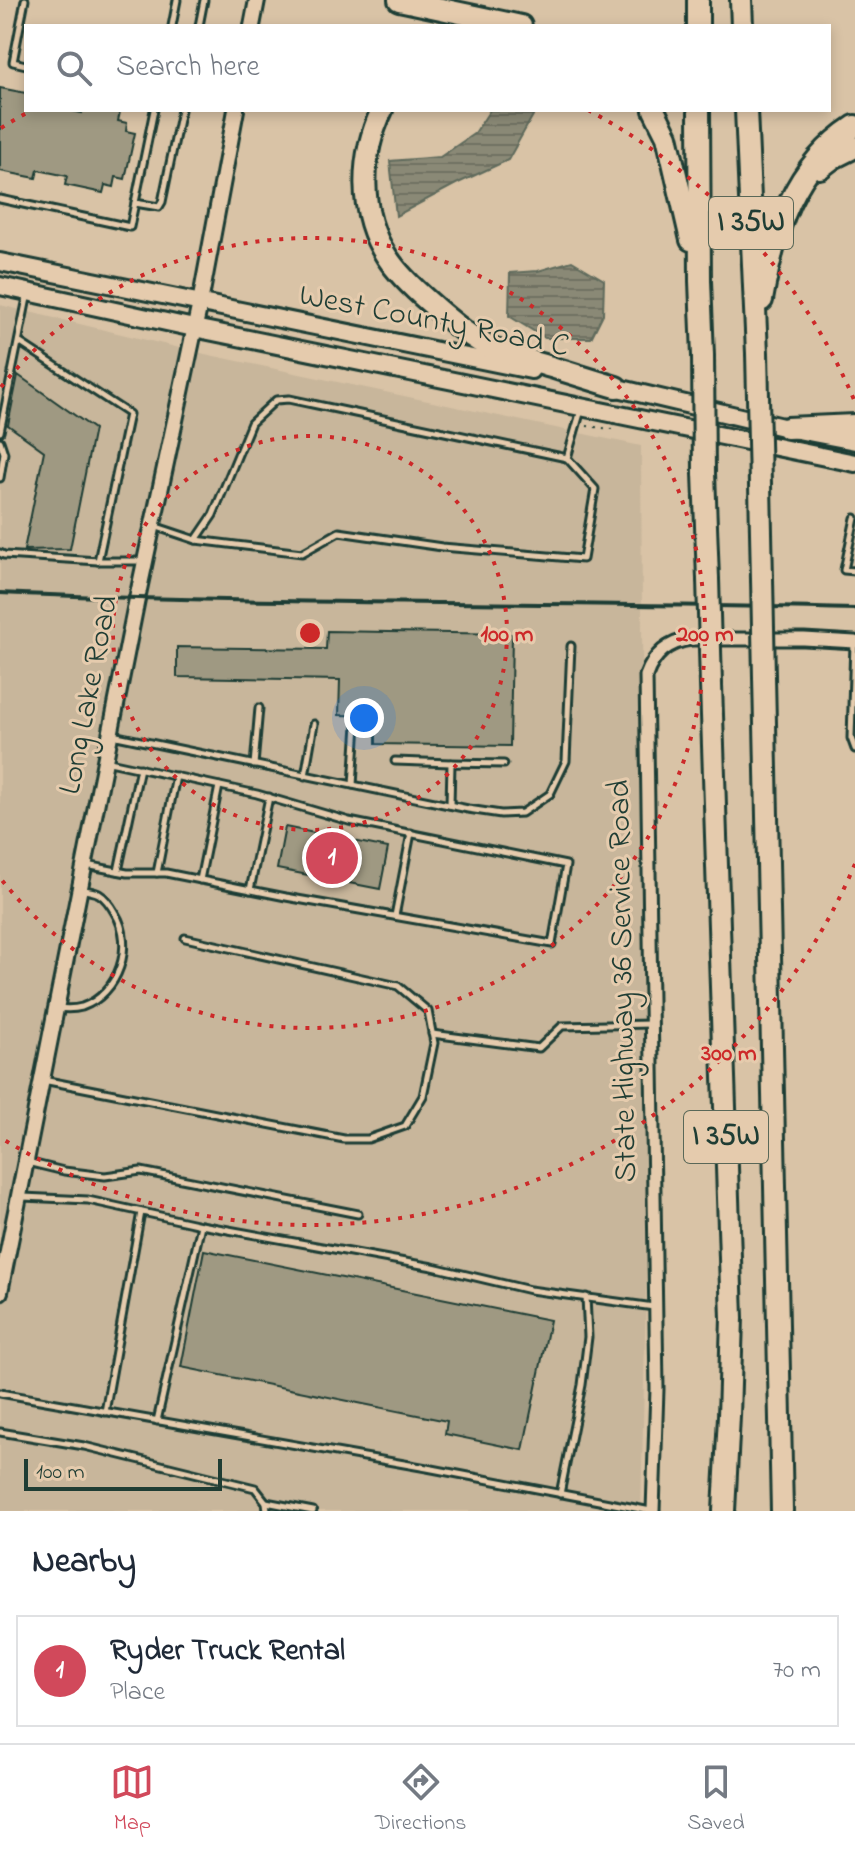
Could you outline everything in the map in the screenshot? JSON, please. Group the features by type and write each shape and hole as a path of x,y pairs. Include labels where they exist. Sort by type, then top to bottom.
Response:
{"highway":[{"path":"399,0 512,24"},
{"path":"698,0 698,24"},
{"path":"741,0 742,24"},
{"path":"381,112 368,147 366,196 370,218 388,258 439,311 493,349 616,387"},
{"path":"655,112 667,136 674,162 700,281"},
{"name":"I 35W","path":"699,112 704,473 732,1318 724,1511"},
{"name":"I 35W","path":"746,112 760,485 782,1511"},
{"path":"756,344 765,285 780,222 806,172 818,156 855,126"},
{"path":"797,190 817,169 855,147"},
{"path":"787,428 855,425"}],"main road":[{"name":"West County Road C","path":"0,262 616,387 855,441"},
{"name":"West County Road C","path":"0,286 855,463"}],"street":[{"path":"252,24 257,0"},
{"name":"Long Lake Road","path":"0,1292 145,561 200,303 236,112"},
{"name":"State Highway 36 Service Road","path":"652,1511 657,1389 646,676 650,664 667,646 691,639 855,642"}],"lane":[{"path":"24,65 13,62 25,0"},
{"path":"172,24 177,0"},
{"path":"199,24 204,0"},
{"path":"0,199 130,227 154,112"},
{"path":"135,203 159,207 162,202 181,112"},
{"path":"0,432 28,292"},
{"path":"19,342 129,414 98,561"},
{"path":"153,526 196,540 302,553 339,532 442,547 583,559 595,489 567,458 289,399 276,400 251,423 213,515 196,540"},
{"path":"567,458 582,406"},
{"path":"0,441 4,453 0,478"},
{"path":"855,518 844,570 855,571"},
{"path":"0,553 98,561 145,561"},
{"path":"855,642 851,738 855,749"},
{"path":"111,734 450,805 501,814 522,813 550,794 566,761 571,646"},
{"path":"254,765 259,708"},
{"path":"305,776 314,724"},
{"path":"353,785 357,724"},
{"path":"85,864 200,880 552,944 566,865 349,821 269,797 105,761"},
{"path":"395,761 504,764"},
{"path":"450,805 451,763"},
{"path":"118,871 140,768"},
{"path":"157,873 176,776"},
{"path":"200,880 219,786"},
{"path":"250,890 269,797"},
{"path":"395,916 411,833"},
{"path":"56,1008 82,1007 98,998 111,986 120,969 124,950 118,918 109,903 99,894 80,889"},
{"path":"42,1080 344,1139 368,1139 405,1126 423,1096 434,1043 428,1011 398,986 185,938"},
{"path":"432,1034 539,1048 562,1026 651,1024"},
{"path":"26,1162 105,1176 141,1171 358,1214"},
{"path":"19,1197 88,1200 201,1225 433,1267 530,1290 655,1307"},
{"path":"105,1412 141,1212"},
{"path":"157,1421 201,1225"},
{"path":"560,1494 582,1385 588,1337 586,1297"},
{"path":"0,1393 652,1511"},
{"path":"0,1432 84,1446 255,1488 266,1502 267,1511"},
{"path":"266,1502 313,1511"}],"shaded area":[{"path":"489,112 535,112 508,160 396,216 390,161 440,157 475,133"},
{"path":"572,261 604,280 603,314 591,338 545,338 509,316 510,273 538,271"},
{"path":"0,305 205,354 641,446 646,1295 641,1511 0,1511"}],"building":[{"path":"0,88 24,93 24,112 120,112 118,121 127,123 126,131 135,133 125,179 116,177 114,187 105,185 103,193 65,185 67,176 38,170 36,178 0,171"},
{"path":"18,375 94,429 70,549 24,550 44,451 8,425"},
{"path":"327,631 512,634 510,746 376,744 376,716 339,715 340,680 177,677 177,647 326,649"},
{"path":"285,827 388,848 380,889 277,869"},
{"path":"204,1250 550,1320 523,1450 445,1434 447,1421 181,1367"}],"railway":[{"path":"0,593 214,600 855,609"}],"place":[{"name":"Ryder Truck Rental","path":"332,858"}]}
